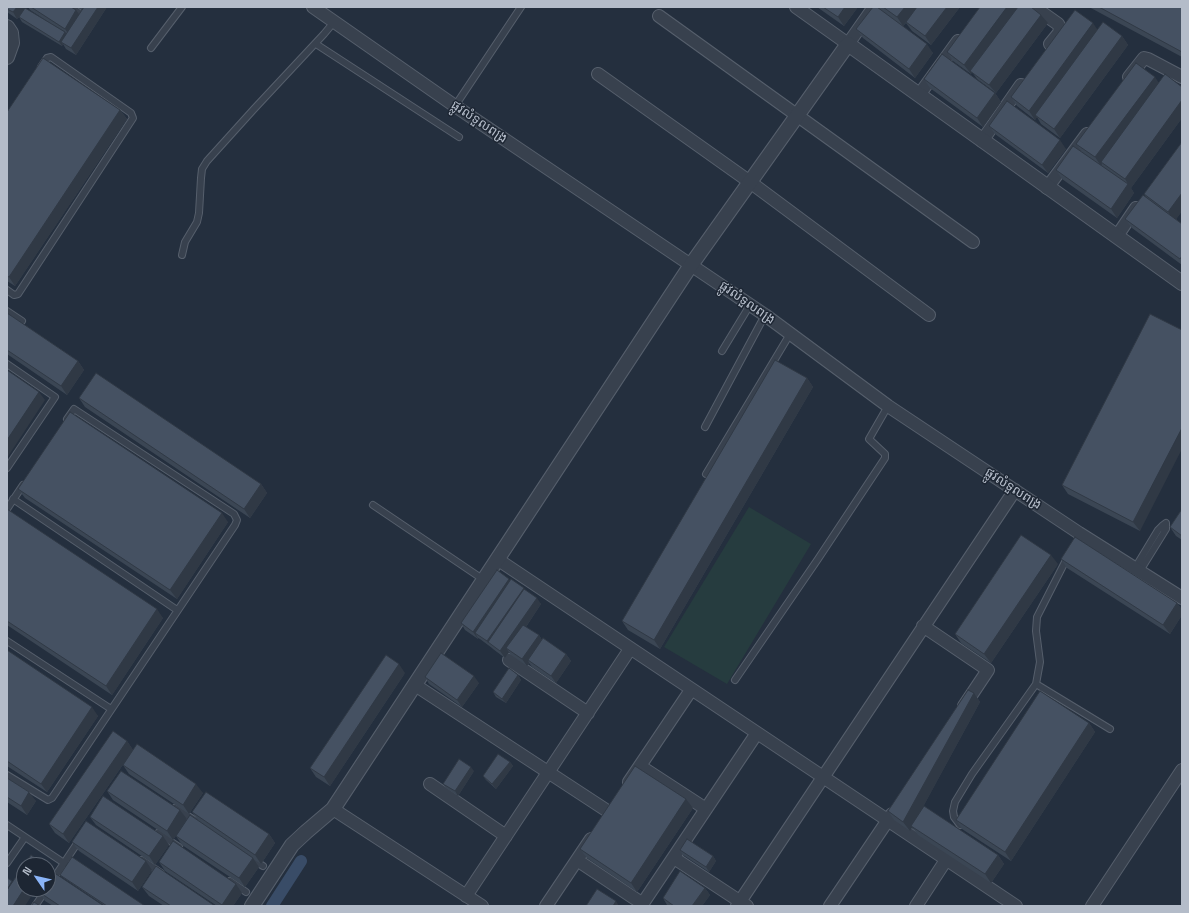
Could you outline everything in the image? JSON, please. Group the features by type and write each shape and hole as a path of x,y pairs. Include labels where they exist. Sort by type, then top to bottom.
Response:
{"street":[{"name":"ផ្លូវលំទួលពង្រ","path":"313,7 455,106 765,315 888,406 1015,490 1078,536 1138,569 1182,598"},
{"path":"796,7 1047,188 1182,283"},
{"path":"252,906 292,845 333,809 691,265 874,7"},
{"path":"1034,7 1058,24 1060,28 1059,32 1045,52"},
{"path":"659,16 973,242"},
{"path":"7,27 12,38 7,57"},
{"path":"919,95 964,32"},
{"path":"1123,86 1144,58 1182,78"},
{"path":"598,74 750,182 929,315"},
{"path":"982,141 1027,77"},
{"path":"1047,188 1094,124"},
{"path":"1117,236 1143,199"},
{"path":"674,858 741,904 822,777 1015,490"},
{"path":"497,560 1016,906"},
{"path":"923,626 988,670 957,716"},
{"path":"466,896 630,649"},
{"path":"509,660 588,713"},
{"path":"415,684 548,772 611,809 546,906"},
{"path":"622,792 691,690"},
{"path":"577,860 642,905 757,734"},
{"path":"640,766 706,809"},
{"path":"1092,906 1182,770"},
{"path":"430,784 506,836"},
{"path":"830,906 900,801"},
{"path":"333,809 482,906"},
{"path":"916,906 946,860"}],"lane":[{"path":"71,7 82,15"},
{"path":"151,48 182,7"},
{"path":"455,106 521,7"},
{"path":"182,255 185,242 199,214 202,169 207,161 316,44 334,22"},
{"path":"316,44 459,137"},
{"path":"7,290 14,295 18,294 133,118 131,112 51,57 47,58 38,71"},
{"path":"722,351 750,305"},
{"path":"7,311 22,321"},
{"path":"705,427 765,315"},
{"path":"706,474 790,334"},
{"path":"7,364 56,397 7,468"},
{"path":"735,680 885,458 885,454 868,439 888,406"},
{"path":"7,775 48,800 52,798 176,610 235,525 236,520 234,514 74,409 65,422"},
{"path":"7,509 26,480"},
{"path":"14,499 176,610"},
{"path":"374,505 484,580"},
{"path":"1166,523 1166,529 1138,569 1158,530 1166,523"},
{"path":"965,828 958,824 954,817 953,811 955,802 972,774 1036,684 1040,662 1036,631 1037,617 1069,553"},
{"path":"7,641 111,709"},
{"path":"1036,684 1110,729"},
{"path":"168,803 195,818 200,824"},
{"path":"189,826 195,818"},
{"path":"7,825 70,868"},
{"path":"151,828 183,850"},
{"path":"56,875 85,832"},
{"path":"7,862 25,837"},
{"path":"172,852 181,839"},
{"path":"134,854 157,874 166,876"},
{"path":"244,854 263,866"},
{"path":"157,874 163,865"},
{"path":"227,879 246,892"}],"green space":[{"path":"749,507 811,544 727,684 664,647"}],"building":[{"path":"7,7 17,7 13,12 7,9"},
{"path":"31,7 71,7 76,10 65,29"},
{"path":"84,7 98,7 71,48 61,42"},
{"path":"823,7 845,7 838,17"},
{"path":"873,7 877,7 927,44 909,69 856,29"},
{"path":"883,7 905,7 897,17"},
{"path":"917,7 947,7 925,36 906,22"},
{"path":"980,7 1007,7 964,65 947,52"},
{"path":"1018,7 1031,7 1041,15 989,85 970,71"},
{"path":"1099,7 1182,7 1182,52"},
{"path":"25,8 65,32 59,42 19,17"},
{"path":"1075,10 1093,23 1029,111 1011,97"},
{"path":"1103,22 1122,36 1054,129 1035,115"},
{"path":"942,54 995,93 977,118 924,79"},
{"path":"43,58 120,110 9,277 7,276 7,112"},
{"path":"1136,63 1155,77 1095,157 1076,144"},
{"path":"1165,74 1182,87 1182,100 1125,179 1101,162"},
{"path":"1007,101 1060,140 1042,165 989,126"},
{"path":"1182,142 1182,193 1168,212 1144,194"},
{"path":"1073,146 1128,184 1111,209 1056,170"},
{"path":"1143,195 1182,224 1182,256 1180,259 1125,219"},
{"path":"7,313 78,361 61,386 7,350"},
{"path":"1150,314 1182,330 1182,428 1133,522 1062,485"},
{"path":"775,360 807,378 654,640 622,621"},
{"path":"7,370 39,392 7,440"},
{"path":"96,373 261,484 244,509 79,398"},
{"path":"70,412 222,513 170,590 18,489"},
{"path":"7,509 157,609 106,686 7,621"},
{"path":"1182,509 1182,536 1170,527"},
{"path":"1021,535 1051,555 984,654 955,634"},
{"path":"1075,537 1177,603 1163,625 1061,559"},
{"path":"497,570 509,579 473,632 461,623"},
{"path":"511,579 524,588 487,641 475,633"},
{"path":"524,589 537,598 500,651 488,642"},
{"path":"523,625 539,635 522,659 506,648"},
{"path":"543,638 566,654 551,676 528,660"},
{"path":"7,650 92,707 41,784 7,761"},
{"path":"441,653 474,676 457,700 425,677"},
{"path":"386,655 399,664 324,777 310,768"},
{"path":"509,668 518,675 502,699 493,692"},
{"path":"968,690 974,693 903,822 888,811"},
{"path":"1040,691 1089,723 1005,852 956,820"},
{"path":"113,731 127,741 63,834 49,824"},
{"path":"137,744 196,784 183,805 123,765"},
{"path":"498,754 510,762 492,784 483,776"},
{"path":"459,759 471,767 455,791 443,784"},
{"path":"635,766 686,799 631,883 580,849"},
{"path":"121,771 180,810 167,831 107,791"},
{"path":"7,778 29,792 21,806 7,797"},
{"path":"206,792 269,834 255,855 192,812"},
{"path":"103,796 163,836 149,856 90,817"},
{"path":"924,806 998,855 985,874 911,826"},
{"path":"190,815 253,858 239,878 176,836"},
{"path":"86,821 146,861 132,882 72,842"},
{"path":"687,839 713,856 706,867 680,850"},
{"path":"173,841 236,884 222,905 159,862"},
{"path":"72,857 145,906 107,906 60,875"},
{"path":"156,866 215,906 171,906 142,887"},
{"path":"680,871 705,888 692,906 674,906 663,898"},
{"path":"56,874 104,906 60,906 46,897 56,897"},
{"path":"16,877 16,897 19,897 13,906 7,906 7,890"},
{"path":"7,878 12,881 7,890"},
{"path":"597,889 616,901 613,906 586,906"},
{"path":"34,902 40,906 31,906"}],"waterway":[{"path":"272,906 301,861"}]}
